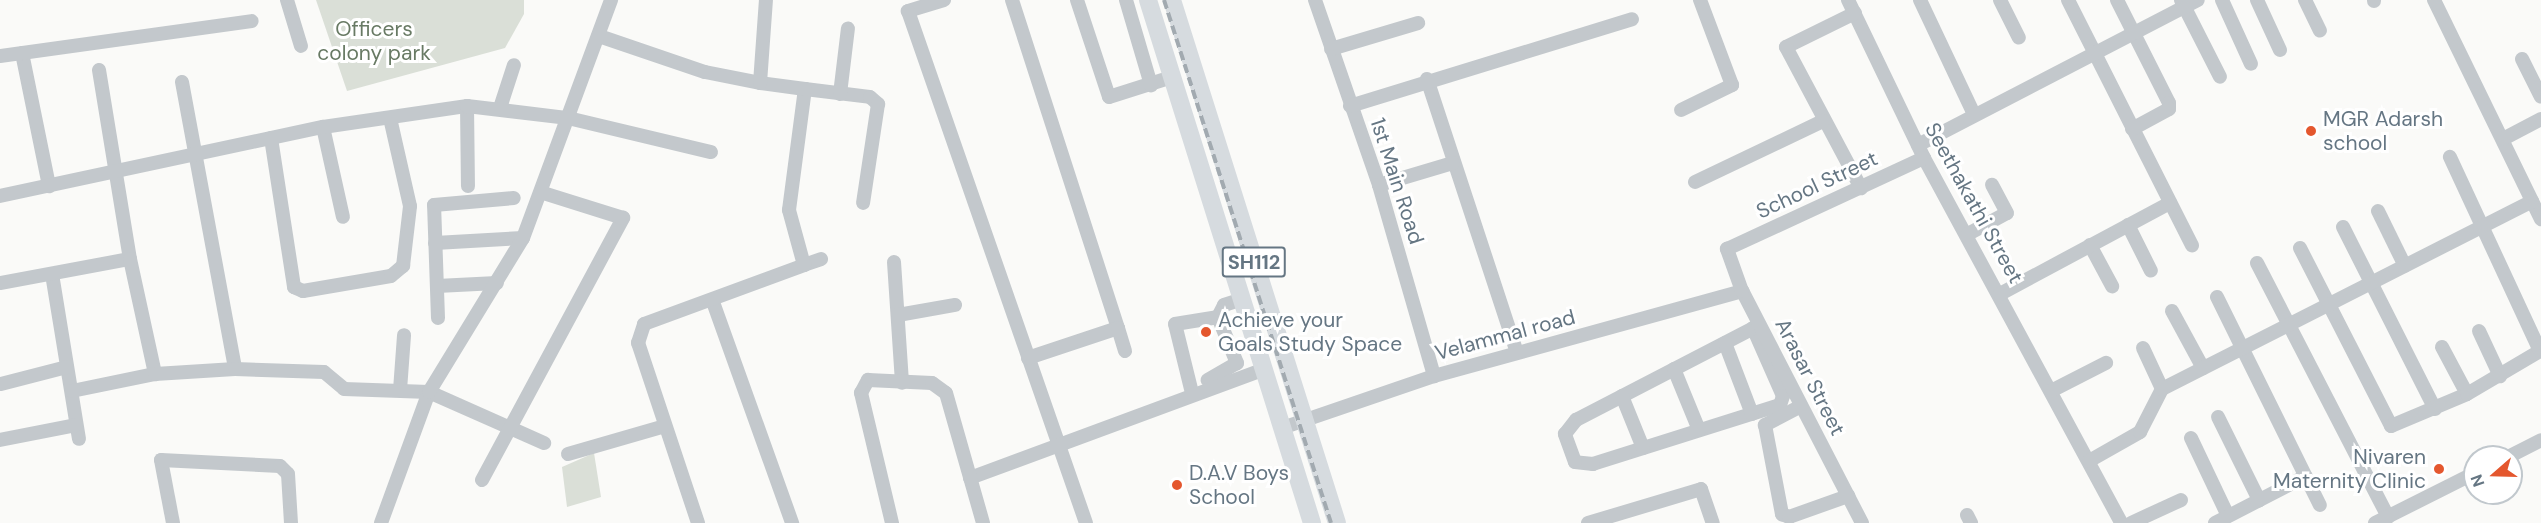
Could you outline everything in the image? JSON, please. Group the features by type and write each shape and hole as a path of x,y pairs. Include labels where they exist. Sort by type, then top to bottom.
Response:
{"main road":[{"name":"SH112","path":"1148,0 1312,523"},
{"name":"SH112","path":"1172,0 1337,523"}],"street":[{"path":"287,0 301,46"},
{"path":"381,523 429,392 523,238 543,193 611,0"},
{"path":"760,83 766,0"},
{"path":"944,0 908,11 1086,523"},
{"path":"1012,0 1125,351"},
{"path":"1077,0 1109,97 1172,77"},
{"path":"1126,0 1151,85"},
{"name":"1st Main Road","path":"1315,0 1378,185 1434,376"},
{"path":"1681,110 1732,85 1700,0"},
{"name":"Seethakathi Street","path":"1848,0 1921,152 1968,234 2121,523"},
{"path":"1920,0 1974,114"},
{"path":"2000,0 2019,38"},
{"path":"2068,0 2192,245"},
{"path":"2117,0 2169,107 2132,129"},
{"name":"School Street","path":"1727,249 1861,188 1921,152 1974,114 2133,34 2183,3 2198,0"},
{"path":"2222,0 2251,64"},
{"path":"2257,0 2280,50"},
{"path":"2305,0 2320,31"},
{"path":"2434,0 2541,219"},
{"path":"2183,3 2220,77"},
{"path":"1855,13 1786,47 1823,121 1861,188"},
{"path":"1350,106 1427,79 1632,19"},
{"path":"0,56 252,21"},
{"path":"1331,49 1418,23"},
{"path":"840,94 848,28"},
{"path":"599,36 705,72 760,83 870,97 878,104 863,203"},
{"path":"22,53 49,186"},
{"path":"2522,59 2541,97"},
{"path":"500,108 514,65"},
{"path":"99,70 130,259 154,374"},
{"path":"1427,79 1517,353"},
{"path":"182,82 198,155 235,369"},
{"path":"804,265 789,210 805,89"},
{"path":"0,196 323,127 467,106 500,108 568,118 711,152"},
{"path":"467,106 468,186"},
{"path":"271,138 294,287 303,291 391,276 403,266 410,206 390,117"},
{"path":"2503,139 2541,119"},
{"path":"1695,182 1823,121"},
{"path":"323,127 343,217"},
{"path":"2300,248 2391,426 2435,409 2500,376 2540,351 2484,226 2450,158"},
{"path":"1378,185 1453,163"},
{"path":"1968,234 2007,213 1992,185"},
{"path":"482,480 507,428 623,218 543,193"},
{"path":"438,318 435,203 514,198"},
{"path":"2089,461 2140,432 2162,389 2532,201"},
{"path":"2000,294 2170,203"},
{"path":"2378,211 2405,266"},
{"path":"2128,225 2151,271"},
{"path":"2343,227 2435,409"},
{"path":"435,243 523,238"},
{"path":"2090,245 2112,286"},
{"name":"Arasar Street","path":"1727,249 1756,326 1862,523"},
{"path":"0,283 130,259"},
{"path":"698,523 639,353 639,335 644,324 713,302 821,259"},
{"path":"894,262 902,383"},
{"path":"2257,263 2286,326 2388,517"},
{"path":"52,274 79,440"},
{"path":"437,286 497,283"},
{"name":"Velammal road","path":"1282,428 1303,418 1434,376 1742,291"},
{"path":"2217,297 2320,505"},
{"path":"1191,391 1237,363 1218,317 1224,305 1242,298"},
{"path":"713,302 792,523"},
{"path":"898,315 955,305"},
{"path":"2172,311 2203,368"},
{"path":"1191,391 1173,328 1218,317"},
{"path":"1756,326 1784,401 1752,414 1581,466 1566,445 1569,426 1756,326"},
{"path":"1028,358 1118,328"},
{"path":"2479,331 2500,376"},
{"path":"399,390 404,335"},
{"path":"1725,343 1752,414"},
{"path":"2442,347 2466,394"},
{"path":"2143,348 2162,389"},
{"path":"2051,391 2106,363"},
{"path":"1,384 67,367"},
{"path":"72,391 154,374 235,369 324,372 344,389 429,392 544,443"},
{"path":"970,478 1191,391 1263,369"},
{"path":"1674,369 1699,430"},
{"path":"892,523 861,393 868,380 932,383 946,393 983,523"},
{"path":"1622,396 1643,448"},
{"path":"1801,406 1765,425 1782,514 1789,517 1848,496"},
{"path":"2218,417 2259,500"},
{"path":"0,440 76,425"},
{"path":"568,454 665,426"},
{"path":"2191,438 2228,516"},
{"path":"2523,449 2541,440"},
{"path":"173,523 161,460 280,466 288,474 291,523"},
{"path":"2215,523 2306,476"},
{"path":"2375,523 2463,479"},
{"path":"1588,523 1626,518 1701,489 1713,523"},
{"path":"2131,523 2181,500"}],"green space":[{"name":"Officers colony park","path":"316,0 524,0 524,14 505,48 347,91"},
{"path":"594,453 601,497 567,507 562,467"}],"railway":[{"path":"1164,0 1331,523"}],"place":[{"name":"MGR Adarsh school","path":"2311,131"},
{"name":"Achieve your Goals Study Space","path":"1206,332"},
{"name":"Nivaren Maternity Clinic","path":"2439,469"},
{"name":"D.A.V Boys School","path":"1177,485"}]}
